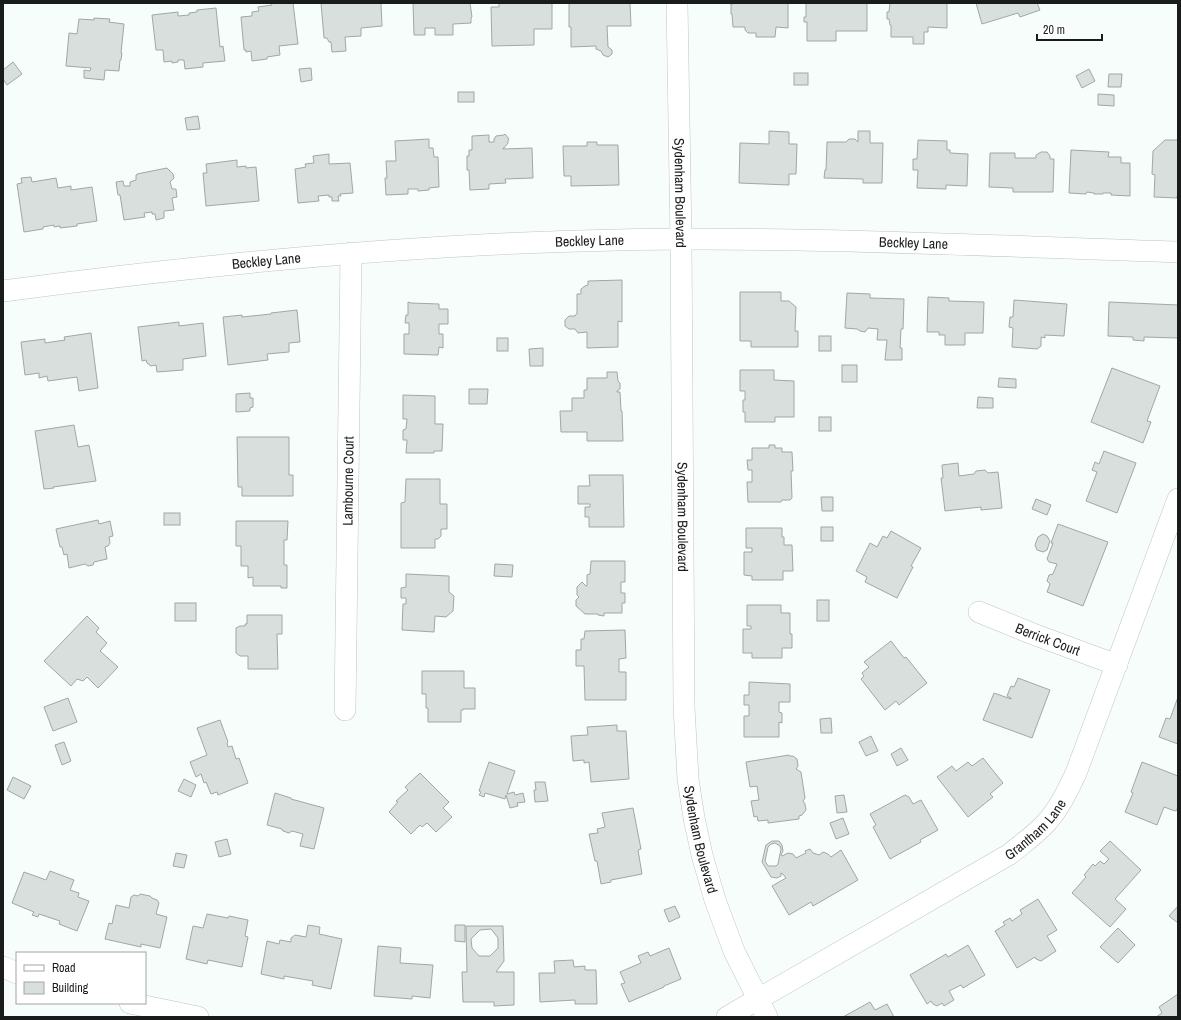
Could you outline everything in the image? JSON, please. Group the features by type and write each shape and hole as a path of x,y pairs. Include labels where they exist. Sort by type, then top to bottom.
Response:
{"street":[{"name":"Sydenham Boulevard","path":"677,3 681,239 684,707 688,779 702,855 715,900 734,951 763,1008"},
{"name":"Beckley Lane","path":"3,291 121,276 308,256 492,245 613,240 681,239 842,241 1178,252"},
{"name":"Lambourne Court","path":"346,710 351,253"},
{"name":"Grantham Lane","path":"727,1017 763,1008 1010,854 1046,823 1068,791 1076,773 1178,499"},
{"name":"Berrick Court","path":"979,612 1117,665"},
{"path":"3,967 16,972"},
{"path":"135,1004 198,1017"}],"building":[{"path":"271,3 293,3 298,44 279,46 280,55 252,61 251,51 246,52 246,50 244,50 241,17 252,16 252,12 259,11 258,7 272,5"},
{"path":"321,3 381,3 382,26 361,28 361,36 345,37 346,51 332,52 331,42 329,42 327,38 324,38"},
{"path":"413,3 470,3 472,17 471,23 453,24 453,35 435,35 435,28 425,28 425,35 414,35"},
{"path":"499,3 552,3 552,29 534,29 534,45 492,46 491,7 499,7"},
{"path":"569,3 630,3 631,26 607,26 608,47 612,50 612,54 608,57 603,55 601,51 596,49 596,46 571,47"},
{"path":"788,3 788,28 776,27 775,37 756,37 756,33 748,33 745,30 745,27 733,27 731,4"},
{"path":"806,3 867,3 867,31 836,31 836,41 807,41 807,22 804,22 804,17 806,17"},
{"path":"890,3 947,3 947,28 928,27 928,32 924,32 924,44 913,44 913,37 891,37 891,25 889,19 887,19 887,12 889,12"},
{"path":"976,3 1037,3 1040,10 1020,17 1018,13 982,24"},
{"path":"216,8 220,47 223,46 225,61 203,63 203,67 185,69 184,60 178,60 178,62 172,63 172,61 164,62 163,50 156,50 152,15 178,12 178,16 189,15 189,13 197,12 197,10"},
{"path":"94,18 110,19 109,22 124,24 119,71 105,70 104,80 84,78 84,70 90,71 91,68 66,66 69,33 77,34 79,19 94,20"},
{"path":"13,62 22,74 7,85 3,79 3,70"},
{"path":"311,68 312,80 301,82 299,69"},
{"path":"1089,69 1095,81 1082,88 1076,76"},
{"path":"794,73 808,73 808,85 794,85"},
{"path":"1109,74 1122,74 1121,87 1108,87"},
{"path":"458,92 474,92 474,102 458,102"},
{"path":"1098,94 1114,95 1114,106 1098,105"},
{"path":"198,116 200,129 187,130 185,118"},
{"path":"769,131 789,132 789,144 797,144 796,174 789,174 789,185 739,183 740,143 769,144"},
{"path":"858,131 870,131 870,143 883,143 882,183 863,183 863,179 824,178 826,170 827,142 846,142 849,139 855,139 858,142"},
{"path":"505,134 509,139 508,143 503,149 532,148 533,178 505,179 506,183 489,184 489,189 470,190 469,170 467,170 467,156 469,156 469,150 472,150 472,136 489,135 489,142 494,142 496,136"},
{"path":"429,139 429,148 433,148 434,157 438,157 439,187 418,191 418,189 408,189 408,194 386,195 386,161 396,161 395,141"},
{"path":"918,140 947,141 947,150 950,150 950,153 968,154 967,186 946,185 946,189 917,188 918,170 913,170 913,159 917,159"},
{"path":"1165,140 1178,140 1177,198 1154,197 1155,175 1152,174 1153,151"},
{"path":"587,142 597,142 597,145 618,145 619,185 571,186 571,176 564,176 563,146 587,146"},
{"path":"1071,150 1109,152 1108,157 1121,157 1121,163 1130,163 1130,196 1111,195 1111,193 1069,193"},
{"path":"1041,152 1047,152 1050,159 1054,159 1053,192 1013,192 1013,188 989,187 990,153 1015,153 1015,158 1036,158 1036,155"},
{"path":"329,154 329,164 350,163 353,193 340,194 341,196 338,196 339,201 332,201 332,197 329,197 329,195 318,196 319,201 298,203 295,169 306,167 305,164 314,163 313,156"},
{"path":"237,160 237,167 256,167 259,201 206,206 203,173 207,173 206,164"},
{"path":"167,168 173,174 174,178 170,182 172,189 176,189 177,197 172,198 174,210 164,211 164,218 156,220 155,214 152,214 152,212 144,213 145,217 124,220 120,195 118,195 116,182 123,181 124,186 130,186 130,182 136,180 137,174"},
{"path":"31,177 32,182 56,178 58,188 71,186 71,190 92,187 97,221 60,228 60,226 54,227 54,225 43,227 43,229 24,232 17,184 22,183 21,178"},
{"path":"622,280 622,322 618,321 618,347 587,348 587,332 578,333 575,329 569,329 565,326 565,320 569,316 575,316 577,313 577,294 581,294 581,289 588,285 588,281"},
{"path":"740,292 781,292 781,301 789,301 796,307 795,331 798,331 798,347 751,347 751,341 740,341"},
{"path":"847,293 870,294 870,298 904,299 903,329 901,329 900,348 902,348 902,360 885,360 887,340 877,340 878,329 868,328 865,332 857,329 845,328"},
{"path":"928,297 949,298 949,301 984,302 983,333 965,333 965,345 945,345 945,335 939,335 939,332 927,332"},
{"path":"1014,300 1067,304 1064,336 1045,335 1045,338 1041,337 1041,346 1037,349 1012,347 1013,328 1009,327 1010,317 1013,317"},
{"path":"408,302 439,304 439,309 448,309 448,324 439,324 439,334 443,334 443,348 439,347 438,355 404,354 404,334 409,334 409,323 405,323 406,315 408,315"},
{"path":"1109,302 1178,305 1178,338 1144,337 1144,341 1133,340 1133,337 1108,336"},
{"path":"297,310 300,342 289,343 289,352 267,354 268,360 228,365 223,317 242,315 242,317"},
{"path":"179,322 179,326 203,323 206,356 183,359 183,370 157,372 156,365 151,366 146,360 142,361 138,327"},
{"path":"91,333 98,388 79,391 77,377 48,381 47,376 39,378 39,373 25,375 21,342 45,339 45,343 65,340 64,337"},
{"path":"819,336 831,336 831,351 819,351"},
{"path":"497,338 508,338 508,351 497,351"},
{"path":"543,348 543,366 530,366 529,349"},
{"path":"842,365 857,365 857,382 842,382"},
{"path":"1112,368 1160,386 1147,421 1151,422 1143,443 1091,422"},
{"path":"740,370 774,370 774,380 794,381 794,417 775,417 775,422 745,422 743,400 745,400 745,391 740,391"},
{"path":"607,372 617,372 618,381 620,383 620,389 617,392 620,392 623,441 587,441 587,432 561,432 560,411 572,411 572,398 584,398 584,390 587,390 587,378 607,378"},
{"path":"999,378 1016,379 1016,388 998,387"},
{"path":"469,389 488,389 487,404 469,404"},
{"path":"250,393 250,398 253,398 253,407 250,408 250,411 236,412 236,394"},
{"path":"403,395 435,396 435,424 443,424 442,451 434,451 434,453 406,453 407,440 403,440 403,430 406,429 407,419 403,419"},
{"path":"978,397 993,398 993,408 977,408"},
{"path":"819,417 831,417 831,431 819,431"},
{"path":"74,425 78,447 89,445 96,481 44,489 35,431"},
{"path":"237,437 289,437 289,475 293,475 293,496 242,496 242,487 238,487"},
{"path":"769,445 775,445 775,448 782,448 782,452 792,452 792,498 790,500 782,500 781,502 748,502 747,482 752,482 752,470 748,470 747,460 752,460 752,448 769,448"},
{"path":"1104,451 1136,463 1117,513 1086,501 1097,472 1092,470 1095,462 1099,464"},
{"path":"958,463 959,476 974,474 976,471 985,470 988,473 998,472 1002,508 981,510 981,507 945,511 941,478 943,478 942,465"},
{"path":"589,475 623,475 624,527 589,527 589,517 585,517 585,507 590,507 590,504 578,504 578,486 590,486"},
{"path":"406,479 440,479 440,504 447,504 447,529 441,529 441,536 438,539 435,539 435,548 401,548 401,503 405,502"},
{"path":"821,497 833,497 833,511 822,511"},
{"path":"1036,499 1051,505 1047,515 1032,509"},
{"path":"164,513 180,513 180,525 164,525"},
{"path":"98,520 99,524 110,521 113,536 109,537 110,543 105,547 107,559 94,562 93,565 88,566 85,564 69,568 67,554 64,555 62,547 60,547 56,529"},
{"path":"236,521 288,521 287,540 284,540 284,565 287,565 287,588 281,588 281,586 253,586 253,577 248,578 248,566 241,566 241,546 236,546"},
{"path":"1058,524 1108,542 1083,606 1047,592 1050,584 1047,581 1049,575 1053,574 1057,564 1049,562 1047,559"},
{"path":"821,527 833,527 833,541 821,541"},
{"path":"746,528 782,528 784,545 792,545 793,571 783,571 783,580 752,580 752,576 744,575 744,552 752,552 752,548 746,548"},
{"path":"891,531 921,548 911,566 913,567 897,598 865,582 867,577 856,571 870,543 877,547 883,536 887,538"},
{"path":"1043,534 1047,536 1050,541 1047,550 1043,552 1037,550 1035,545 1038,537"},
{"path":"591,561 625,561 625,582 621,582 621,593 625,593 625,603 622,603 622,613 604,613 604,616 598,614 585,614 576,606 576,600 579,597 577,595 577,587 582,582 587,586 587,575 590,574"},
{"path":"495,564 513,565 512,577 494,576"},
{"path":"406,574 449,576 449,592 454,596 453,611 446,617 435,616 434,632 402,630 403,604 406,604 406,598 401,598 401,588 406,587"},
{"path":"817,600 829,600 829,621 817,621"},
{"path":"175,603 196,603 196,621 175,621"},
{"path":"747,605 781,605 781,613 790,613 792,648 782,648 782,658 752,658 752,653 743,653 743,629 751,629 751,626 747,626"},
{"path":"247,615 282,615 282,634 277,634 278,669 248,669 248,656 240,656 236,653 236,628 247,624"},
{"path":"87,616 99,628 96,632 107,643 100,651 118,667 98,688 87,677 83,681 77,679 71,686 44,661"},
{"path":"625,630 626,658 619,659 619,672 626,672 626,700 585,700 584,666 576,666 576,650 581,650 581,639 584,639 585,631"},
{"path":"891,641 927,683 899,705 896,701 885,710 861,679 864,676 862,673 869,667 864,662"},
{"path":"422,671 464,671 464,688 475,688 475,709 461,710 461,722 428,722 426,694 422,694"},
{"path":"1018,678 1050,690 1032,738 983,720 994,693 1011,699 1007,696 1011,686 1014,687"},
{"path":"749,682 790,684 790,702 779,702 779,712 782,713 782,723 779,722 779,737 744,737 744,716 749,716 749,705 744,705 744,695 749,695"},
{"path":"1178,697 1178,744 1159,737 1166,718 1170,719"},
{"path":"68,698 77,722 53,731 44,707"},
{"path":"831,718 832,733 821,733 820,719"},
{"path":"220,720 228,742 228,747 232,746 236,759 239,758 248,783 218,795 217,792 211,794 206,782 204,783 201,774 196,777 190,762 207,755 197,728"},
{"path":"617,725 617,731 626,731 629,779 591,782 589,762 584,763 584,760 573,761 571,736 588,735 587,727"},
{"path":"871,736 878,751 866,756 859,742"},
{"path":"64,742 71,761 62,765 55,745"},
{"path":"901,748 908,760 897,766 891,754"},
{"path":"789,755 797,759 798,766 796,769 801,772 805,798 803,801 806,810 799,816 799,819 768,823 768,820 758,821 757,816 754,817 751,801 759,800 757,786 750,787 746,762"},
{"path":"983,758 1003,783 990,794 993,797 968,817 937,777 952,766 956,771 968,762 972,766"},
{"path":"489,762 515,771 507,794 514,792 515,795 523,793 525,802 517,803 518,806 510,808 506,795 505,799 485,793 484,797 479,795"},
{"path":"1142,762 1178,776 1177,810 1175,811 1164,807 1157,825 1125,812 1133,793 1131,792"},
{"path":"420,773 449,802 443,808 452,817 436,832 427,823 422,827 420,825 411,834 389,812 398,802 396,801 408,790 405,787"},
{"path":"13,777 31,786 24,799 7,790"},
{"path":"184,779 196,785 191,797 178,791"},
{"path":"535,782 545,782 548,801 535,802"},
{"path":"275,793 324,808 314,849 300,846 303,834 292,831 289,833 283,831 282,829 267,825"},
{"path":"844,795 847,812 837,813 835,796"},
{"path":"905,795 909,797 913,804 921,800 938,830 920,840 921,842 890,859 873,827 876,825 870,814"},
{"path":"633,808 641,849 638,850 642,874 611,880 611,882 601,884 597,861 595,861 589,834 598,833 597,829 605,827 602,813"},
{"path":"843,818 849,834 836,839 830,823"},
{"path":"227,839 231,854 219,857 215,842"},
{"path":"772,841 779,841 782,845 783,851 781,855 783,856 788,853 793,854 796,858 806,853 805,851 810,849 813,853 819,855 823,852 831,857 841,850 858,880 813,906 811,902 789,915 772,886 786,878 781,873 781,876 777,878 771,877 762,862 766,845","holes":["775,843 780,846 781,849 778,864 776,866 768,866 765,861 768,847"]},
{"path":"1110,841 1141,870 1115,899 1126,909 1110,927 1072,893 1086,877 1084,875 1093,864 1095,866 1100,861 1104,864 1109,859 1100,851"},
{"path":"176,853 187,855 184,868 173,866"},
{"path":"50,871 74,880 70,890 79,893 78,897 89,901 77,931 59,924 60,921 39,914 38,917 32,915 34,912 12,903 24,872 46,880"},
{"path":"140,894 150,896 157,900 159,903 156,914 167,917 160,948 141,944 141,947 105,939 109,923 112,924 116,905 129,908 131,897 134,895 138,896"},
{"path":"1038,899 1057,930 1047,936 1056,951 1041,961 1035,957 1017,968 995,931 1005,925 1003,922 1010,918 1012,921 1022,914 1020,910"},
{"path":"675,906 680,917 669,922 664,910"},
{"path":"1178,906 1178,923 1169,916"},
{"path":"207,914 228,918 229,916 248,920 245,936 248,937 242,967 208,960 207,964 186,959 193,926 203,928"},
{"path":"308,925 320,927 319,934 342,939 331,989 312,985 313,981 284,976 284,979 261,974 267,941 279,944 280,940 291,942 291,938 295,935 306,937"},
{"path":"455,925 465,925 465,942 455,941"},
{"path":"466,926 503,926 504,961 496,972 514,972 514,1005 494,1006 494,1002 463,1002 462,972 467,972","holes":["491,929 498,938 498,948 490,956 479,956 472,948 471,939 480,930"]},
{"path":"1118,928 1135,945 1118,963 1100,947"},
{"path":"968,945 985,975 963,988 961,985 949,991 954,1000 944,1006 942,1003 937,1006 931,1001 927,1004 910,975 946,954 948,957"},
{"path":"378,946 401,948 400,963 433,965 430,998 412,996 412,999 374,996"},
{"path":"669,948 681,979 629,1002 621,984 625,983 620,972 641,963 638,956 648,952 650,956"},
{"path":"573,960 574,967 585,966 585,970 596,970 597,1004 575,1004 575,1000 540,1002 539,973 555,973 554,961"},
{"path":"1178,994 1178,1017 1156,1017 1162,1013 1159,1007"},
{"path":"870,1002 875,1010 887,1004 894,1017 843,1017"}]}
